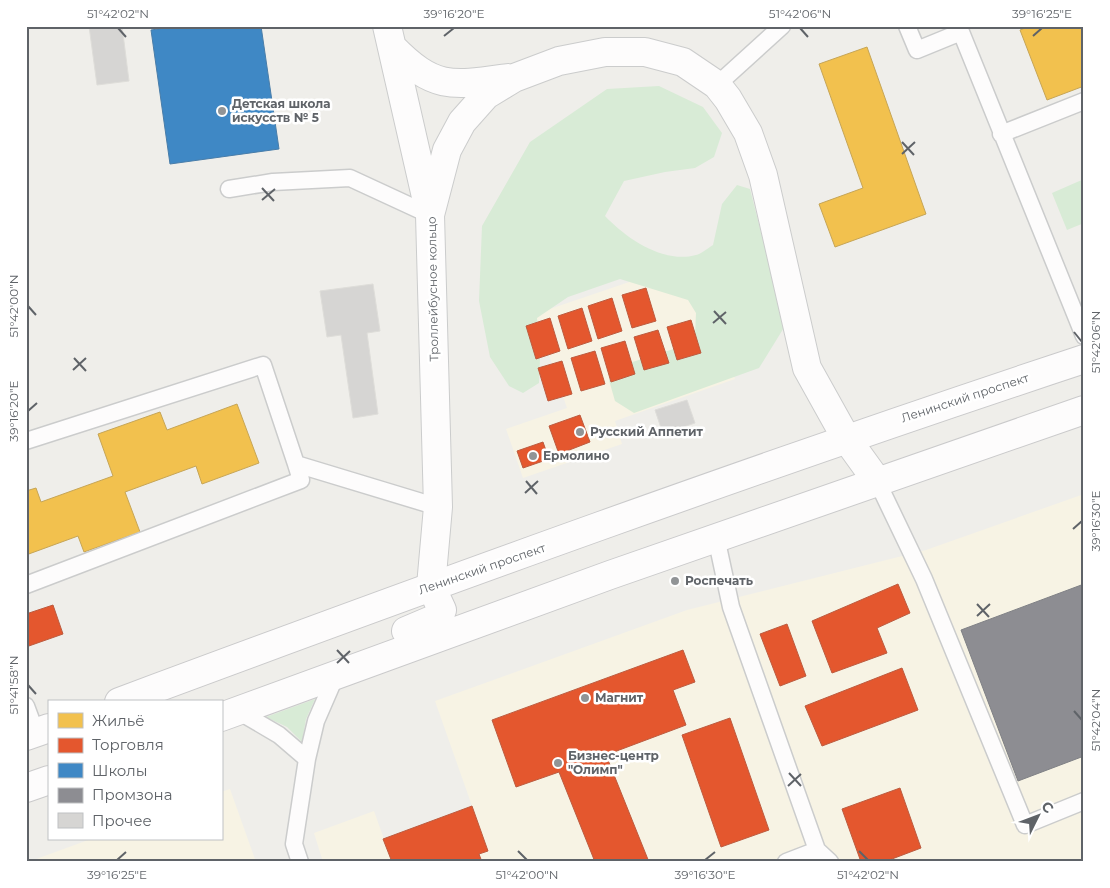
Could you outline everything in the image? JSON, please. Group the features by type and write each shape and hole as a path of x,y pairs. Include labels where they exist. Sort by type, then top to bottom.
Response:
{"main road":[{"path":"390,37 412,68 433,79 460,85 514,78"},
{"path":"390,37 430,215"},
{"name":"Троллейбусное кольцо","path":"431,586 438,507 430,215 447,150 462,122 486,94 514,78 568,59 604,52 645,52 683,62 717,85 748,133 763,175 808,368 846,438"},
{"name":"Ленинский проспект","path":"124,700 431,586 846,438 1084,359"},
{"path":"230,714 716,537 1084,410"},
{"path":"846,438 877,481"},
{"path":"347,671 378,641 438,617 442,610 431,586"},
{"path":"26,788 48,780"}],"lane":[{"path":"717,85 782,26"},
{"path":"907,26 916,50 961,32 1084,336"},
{"path":"1002,134 1084,101"},
{"path":"229,189 273,182 350,178 430,215"},
{"path":"26,441 263,365 301,480 26,585"},
{"path":"296,464 438,507"},
{"path":"877,481 924,579 1026,826 1084,801"},
{"path":"716,537 731,607 817,850 830,862"},
{"path":"300,862 294,844 307,759 316,721 347,671"},
{"path":"26,706 37,732"},
{"path":"230,714 278,735 307,759"},
{"path":"786,862 817,850"}],"shaded area":[{"path":"694,260 735,379 615,421 622,444 523,478 506,429 567,408 535,314"},
{"path":"1084,494 1084,862 323,862 314,833 374,811 384,839 472,806 435,701 687,610 926,550"},
{"path":"230,789 256,862 28,862 88,840 222,840 222,792"}],"green space":[{"path":"659,86 703,107 722,133 714,157 695,168 624,181 605,216 623,233 646,247 671,256 696,255 713,245 722,204 737,185 750,189 785,326 759,368 634,413 615,401 609,380 623,365 680,347 695,335 696,313 688,300 620,279 568,297 537,318 540,359 539,383 523,393 509,386 490,357 479,301 482,226 530,142 607,89"},
{"path":"1084,179 1084,223 1067,230 1052,193"},
{"path":"315,699 306,719 302,742 287,727 266,717"}],"building: Жильё":[{"path":"1030,26 1084,26 1084,86 1047,100 1020,30"},
{"path":"867,47 926,214 835,247 819,204 863,188 819,64"},
{"path":"237,404 259,463 202,484 196,466 125,492 140,532 84,552 78,536 26,555 26,491 36,488 41,502 113,476 98,434 160,412 167,430"}],"building: Торговля":[{"path":"646,288 656,321 632,328 622,295"},
{"path":"612,298 622,331 598,339 588,306"},
{"path":"582,308 592,341 568,349 558,316"},
{"path":"550,318 560,351 536,359 526,326"},
{"path":"691,320 701,353 677,360 667,327"},
{"path":"658,330 669,363 644,370 634,337"},
{"path":"625,341 635,374 611,382 601,348"},
{"path":"595,351 605,384 581,391 571,358"},
{"path":"562,361 572,394 548,401 538,368"},
{"path":"580,415 590,442 559,454 549,426"},
{"path":"543,442 549,459 523,468 517,451"},
{"path":"898,584 910,613 877,628 887,653 832,673 812,621"},
{"path":"53,605 63,634 26,647 26,614"},
{"path":"787,624 806,676 780,686 760,634"},
{"name":"Бизнес-центр \"Олимп\"","path":"683,650 695,682 673,690 686,725 606,755 649,862 595,862 559,772 516,787 492,720"},
{"path":"902,668 918,710 822,746 805,706"},
{"path":"730,718 769,830 721,847 682,735"},
{"path":"900,788 921,848 884,862 861,862 842,809"},
{"path":"472,806 488,851 479,854 482,862 392,862 383,839"}],"building: Школы":[{"path":"178,26 261,26 279,149 170,164 151,30"}],"building: Промзона":[{"path":"1084,584 1084,756 1018,781 961,630"}],"building: Прочее":[{"path":"89,26 122,26 129,81 97,85"},
{"path":"373,284 380,331 367,333 378,414 353,418 341,335 327,337 320,291"},
{"path":"687,400 695,423 663,434 655,410"}],"place":[{"name":"Детская школа искусств № 5","path":"222,111"},
{"name":"Русский Аппетит","path":"580,432"},
{"name":"Ермолино","path":"533,456"},
{"name":"Роспечать","path":"675,581"},
{"name":"Магнит","path":"585,698"},
{"name":"Бизнес-центр \"Олимп\"","path":"558,763"}]}
